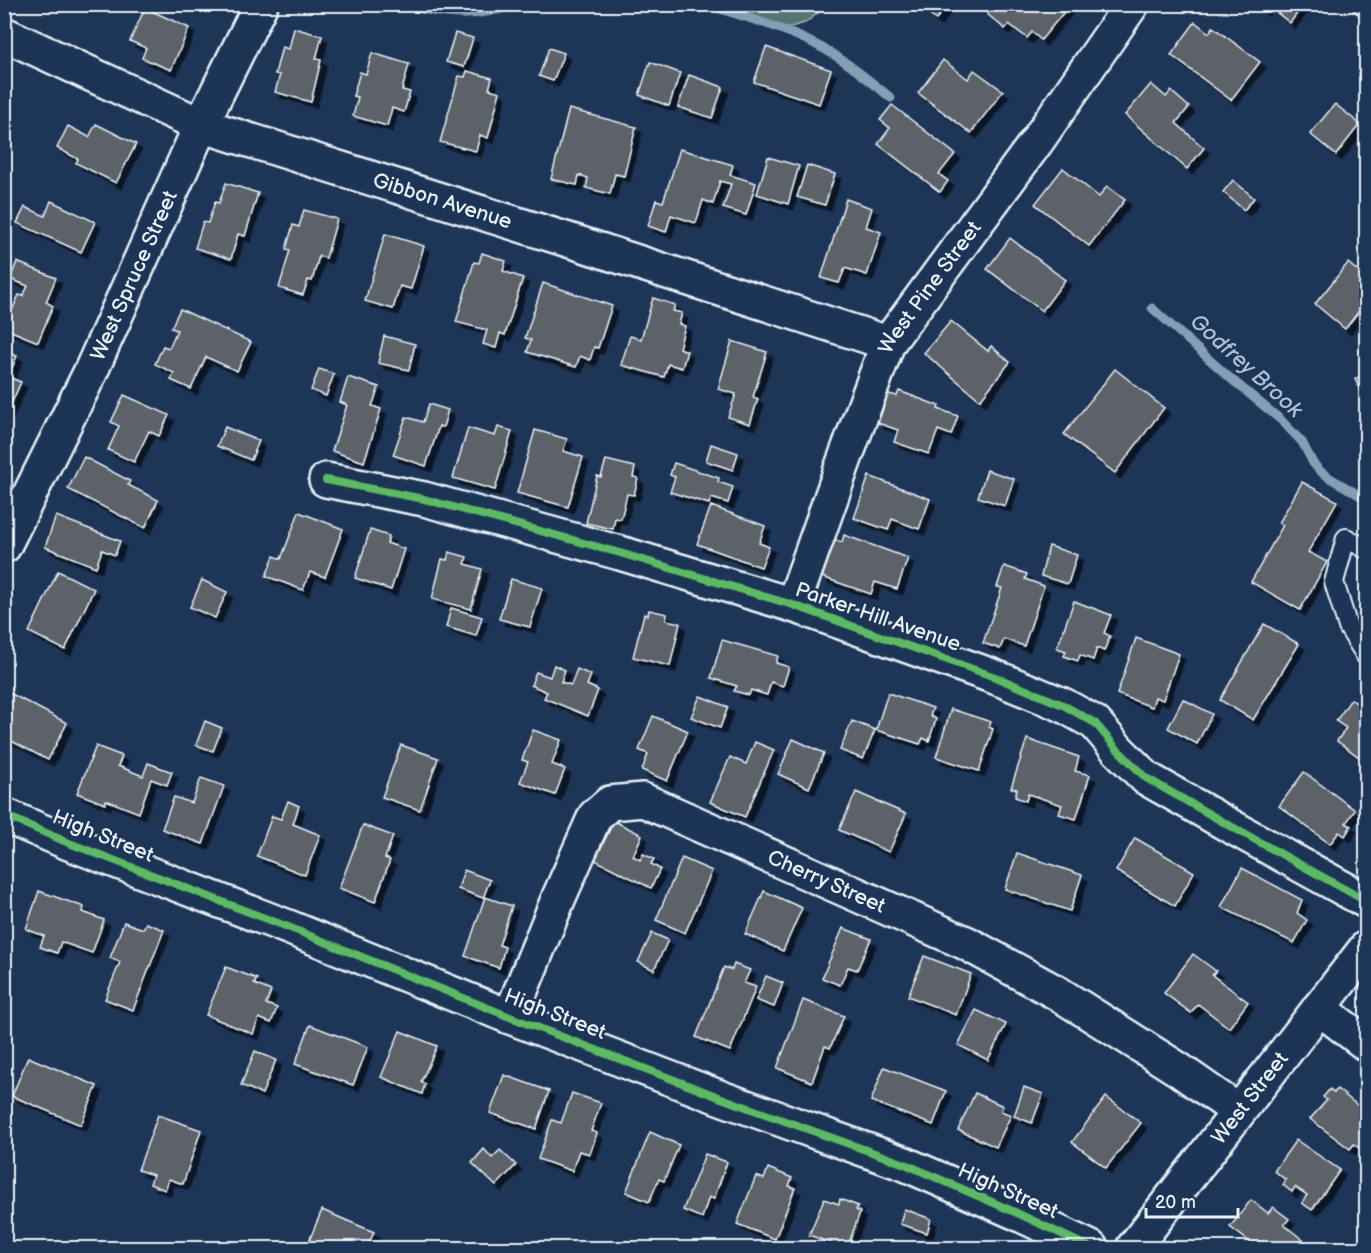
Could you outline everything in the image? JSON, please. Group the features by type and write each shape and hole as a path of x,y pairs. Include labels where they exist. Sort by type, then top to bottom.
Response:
{"street":[{"name":"West Spruce Street","path":"4,546 91,370 201,125 261,4"},
{"name":"West Pine Street","path":"793,605 888,343 1037,141 1132,4"},
{"name":"Gibbon Avenue","path":"4,34 201,125 592,247 888,343"},
{"name":"Parker Hill Avenue","path":"326,480 424,499 620,553 793,605 995,677 1063,705 1095,723 1146,778 1366,901"},
{"name":"Cherry Street","path":"510,1017 595,816 610,803 643,800 966,943 1059,994 1178,1069 1238,1111"},
{"name":"High Street","path":"4,815 69,843 288,927 510,1017 724,1099 904,1164 1091,1248"},
{"name":"West Street","path":"1133,1248 1366,948"},
{"path":"1319,1008 1366,1044"}],"lane":[{"path":"1366,549 1346,538 1334,582 1348,627 1366,656"}],"green space":[{"path":"704,5 828,5 805,23 787,28 771,26"}],"building":[{"path":"916,4 947,4 936,20"},
{"path":"987,4 1065,4 1068,7 1041,40 1032,32 1027,38 1009,24 1005,29 987,14 992,8"},
{"path":"1255,4 1304,4 1290,23 1267,5 1263,10"},
{"path":"1347,4 1366,4 1366,8 1360,16"},
{"path":"145,8 189,28 171,70 142,58 146,48 130,41"},
{"path":"1195,22 1209,33 1213,27 1260,62 1231,100 1171,55"},
{"path":"294,28 322,36 316,59 321,60 311,102 275,92 280,75 275,74 282,47 289,49"},
{"path":"455,33 473,38 464,67 446,62"},
{"path":"766,47 831,70 819,104 754,82"},
{"path":"549,48 564,53 553,81 539,76"},
{"path":"372,53 409,64 402,90 410,92 404,112 392,108 387,126 353,116 358,97 353,96 360,72 366,74"},
{"path":"943,60 968,79 974,70 1003,91 971,133 918,93"},
{"path":"650,62 680,73 669,106 639,95"},
{"path":"467,71 492,78 489,89 500,92 488,138 480,135 476,151 440,142 459,76 465,77"},
{"path":"689,75 723,87 712,118 678,107"},
{"path":"1151,84 1166,97 1171,91 1189,107 1176,123 1204,148 1187,169 1125,115"},
{"path":"1335,104 1360,124 1336,155 1310,134"},
{"path":"892,105 955,154 939,174 948,181 940,192 878,144 890,128 880,120"},
{"path":"569,109 636,127 624,176 615,174 610,194 586,188 588,178 579,175 577,185 551,179"},
{"path":"96,124 136,144 116,183 76,163 78,159 57,148 68,126 89,137"},
{"path":"680,149 733,165 730,175 756,183 746,215 723,208 731,184 720,181 713,204 703,200 696,223 671,215 666,232 648,226 656,200 663,202"},
{"path":"768,157 799,166 788,204 757,194"},
{"path":"807,165 835,174 825,205 797,197"},
{"path":"1063,168 1099,197 1107,186 1125,200 1089,246 1035,204"},
{"path":"1233,180 1254,198 1244,210 1223,192"},
{"path":"226,183 258,193 245,236 238,234 231,259 195,248 203,222 208,223 215,202 219,203"},
{"path":"846,199 872,208 866,227 881,232 867,275 845,268 839,283 821,278"},
{"path":"51,201 95,222 81,252 17,223 25,207 45,216"},
{"path":"304,210 337,219 326,258 319,256 312,281 308,280 303,295 279,288 290,250 286,249 293,225 299,227"},
{"path":"385,234 424,246 411,289 400,286 393,309 365,301"},
{"path":"1010,238 1065,280 1042,311 987,269"},
{"path":"482,253 506,261 503,271 523,278 505,335 500,333 496,348 483,344 487,330 456,322 474,262 479,263"},
{"path":"17,262 56,278 46,302 53,306 38,342 4,328 19,295 23,296 28,286 10,279"},
{"path":"1348,263 1366,278 1366,302 1345,329 1315,304"},
{"path":"543,283 612,306 598,348 594,347 590,360 580,356 576,367 527,352 531,340 525,338"},
{"path":"653,298 675,305 673,311 682,313 679,324 685,326 679,348 687,351 682,368 668,364 664,377 621,365 630,336 641,339"},
{"path":"180,309 251,342 237,371 206,357 191,389 171,380 174,373 155,364 163,346 169,348 177,330 171,328"},
{"path":"951,321 988,351 991,346 1010,362 980,400 924,353"},
{"path":"384,336 415,344 409,370 378,363"},
{"path":"732,341 767,352 753,397 758,399 750,424 728,417 736,394 718,389"},
{"path":"4,351 17,356 8,377 21,382 5,418"},
{"path":"319,369 334,374 326,396 311,390"},
{"path":"1115,369 1164,408 1115,473 1064,434"},
{"path":"1366,373 1366,402 1355,379"},
{"path":"348,377 379,387 372,406 381,409 364,462 332,451 347,405 340,402"},
{"path":"899,391 958,416 951,435 938,430 929,454 894,442 898,430 878,423 888,394 897,396"},
{"path":"124,395 169,415 159,436 149,431 134,462 108,450 119,426 111,422"},
{"path":"429,404 448,410 443,427 439,426 426,466 393,455 406,417 423,422"},
{"path":"225,427 259,441 251,460 217,446"},
{"path":"498,427 512,431 495,490 453,478 468,428 495,436"},
{"path":"535,430 567,439 563,451 583,457 568,507 517,493"},
{"path":"711,444 738,453 733,470 706,461"},
{"path":"84,457 130,481 128,485 158,500 145,528 68,489"},
{"path":"606,460 635,467 633,477 638,478 634,495 627,494 621,519 615,518 613,529 586,523 597,476 601,477"},
{"path":"674,463 719,478 718,482 733,487 728,503 711,498 709,504 670,492 675,477 670,475"},
{"path":"987,470 1014,479 1005,506 978,497"},
{"path":"869,476 930,499 919,529 892,519 888,530 854,518"},
{"path":"1302,482 1337,501 1308,552 1327,562 1300,610 1251,582 1283,525 1279,523"},
{"path":"711,506 765,526 759,543 769,547 761,567 697,544"},
{"path":"299,512 343,529 325,577 310,572 303,590 266,576 274,556 281,559"},
{"path":"56,516 120,541 115,555 102,550 96,567 45,547"},
{"path":"370,530 389,536 387,543 404,549 391,590 355,578"},
{"path":"844,535 908,558 897,589 875,582 871,594 822,577 835,540 842,542"},
{"path":"1049,546 1077,555 1068,584 1041,576"},
{"path":"449,552 467,557 465,564 482,569 471,609 432,599 442,559 447,560"},
{"path":"1004,566 1027,574 1025,579 1044,586 1024,646 1004,639 1000,649 983,643 1002,588 997,587"},
{"path":"58,571 94,589 65,650 29,632"},
{"path":"511,579 542,588 530,627 499,619"},
{"path":"202,580 227,592 215,618 190,607"},
{"path":"1074,601 1111,615 1104,633 1110,636 1104,651 1097,648 1093,660 1080,655 1078,661 1064,656 1066,651 1057,648"},
{"path":"451,608 482,617 476,636 446,627"},
{"path":"649,610 667,614 666,620 680,623 670,666 633,657 644,614 648,615"},
{"path":"1264,624 1299,644 1253,720 1220,700"},
{"path":"1136,638 1179,654 1163,700 1155,697 1152,707 1117,694"},
{"path":"722,640 778,656 776,663 789,667 783,686 771,682 767,695 751,690 749,695 734,691 737,686 711,678"},
{"path":"554,665 565,670 561,682 571,685 577,669 591,675 587,685 598,690 588,716 544,698 547,692 531,685 536,672 550,677"},
{"path":"4,690 67,723 48,760 4,737"},
{"path":"888,693 933,708 930,716 936,719 929,741 923,738 920,744 876,730"},
{"path":"700,696 728,707 720,728 691,717"},
{"path":"1183,699 1212,714 1197,744 1168,728"},
{"path":"1351,699 1362,707 1360,711 1366,716 1366,762 1337,741 1346,728 1336,721"},
{"path":"951,709 991,722 989,727 993,729 979,771 936,757"},
{"path":"653,716 688,731 667,781 642,770 648,754 639,750"},
{"path":"205,721 222,728 213,751 196,745"},
{"path":"852,721 875,730 863,759 840,750"},
{"path":"533,730 561,740 552,764 565,769 555,795 520,782 528,762 522,760"},
{"path":"793,739 824,753 809,788 778,774"},
{"path":"1027,739 1079,757 1075,771 1090,775 1076,819 1059,814 1062,805 1028,794 1026,801 1015,797 1017,789 1011,788"},
{"path":"755,742 774,750 745,817 710,802 730,757 746,764"},
{"path":"401,745 438,758 420,810 382,797"},
{"path":"96,746 122,756 118,766 143,776 148,763 172,772 167,785 151,779 139,813 106,800 105,804 77,793"},
{"path":"1304,772 1355,810 1346,823 1351,826 1345,836 1339,832 1330,844 1279,806"},
{"path":"201,778 224,786 203,844 162,829 174,797 192,803"},
{"path":"856,792 906,814 889,852 839,830"},
{"path":"288,801 299,806 293,824 320,835 305,875 257,856 272,816 281,819"},
{"path":"614,821 642,835 633,856 640,860 643,854 654,859 651,864 660,869 651,888 595,860"},
{"path":"363,825 393,836 385,858 390,860 375,902 339,888"},
{"path":"1135,838 1194,872 1175,906 1116,871"},
{"path":"1017,853 1082,875 1070,911 1005,889"},
{"path":"682,858 712,871 685,933 656,920"},
{"path":"1242,868 1302,900 1297,913 1307,920 1294,943 1221,907"},
{"path":"464,870 490,880 483,898 458,889"},
{"path":"39,891 84,907 83,912 104,920 92,953 61,942 57,953 40,947 44,936 26,929"},
{"path":"764,891 802,908 783,951 745,934"},
{"path":"485,897 512,906 499,945 505,947 499,968 465,956"},
{"path":"124,922 143,929 146,923 164,930 133,1010 105,999 120,962 110,958"},
{"path":"843,928 871,939 857,970 848,967 840,985 822,978"},
{"path":"652,933 668,940 654,970 638,962"},
{"path":"1193,954 1216,971 1212,975 1248,1002 1229,1028 1198,1004 1191,1013 1164,993"},
{"path":"924,956 971,974 956,1015 908,996"},
{"path":"734,964 750,970 744,983 756,987 730,1051 696,1037 724,967 732,970"},
{"path":"226,967 257,979 254,984 271,991 266,1004 277,1008 271,1023 259,1018 253,1034 206,1015"},
{"path":"766,976 783,983 774,1007 756,1000"},
{"path":"803,1000 844,1016 830,1048 825,1046 812,1082 777,1068"},
{"path":"976,1010 1006,1024 988,1060 958,1045"},
{"path":"310,1025 368,1047 353,1085 295,1064"},
{"path":"400,1031 437,1046 421,1082 425,1084 422,1094 381,1077"},
{"path":"255,1051 276,1060 262,1094 241,1085"},
{"path":"28,1057 97,1086 81,1125 12,1096"},
{"path":"884,1067 946,1091 933,1125 871,1101"},
{"path":"504,1075 549,1091 536,1129 490,1113"},
{"path":"1024,1087 1043,1094 1032,1123 1014,1116"},
{"path":"1330,1089 1334,1093 1337,1089 1366,1112 1366,1154 1354,1144 1350,1149 1310,1119 1327,1100 1323,1097"},
{"path":"572,1093 601,1103 591,1131 597,1133 590,1154 579,1151 572,1171 538,1159 552,1120 561,1123"},
{"path":"975,1093 1003,1106 1001,1111 1011,1115 996,1147 958,1130"},
{"path":"1106,1097 1141,1123 1106,1168 1072,1142"},
{"path":"158,1115 201,1130 183,1184 169,1179 165,1190 150,1184 153,1175 138,1170"},
{"path":"650,1132 679,1145 664,1181 659,1179 649,1202 626,1192"},
{"path":"1296,1140 1340,1170 1312,1210 1302,1203 1307,1195 1295,1187 1292,1192 1283,1185 1286,1180 1274,1171"},
{"path":"484,1149 492,1158 500,1150 516,1165 496,1186 472,1163"},
{"path":"705,1154 727,1162 714,1199 709,1197 702,1218 683,1210"},
{"path":"768,1168 792,1178 789,1186 795,1188 775,1239 737,1224 756,1176 764,1179"},
{"path":"824,1199 839,1204 840,1199 858,1206 856,1210 860,1212 850,1240 855,1242 852,1248 844,1248 809,1235"},
{"path":"1251,1200 1268,1213 1273,1207 1289,1219 1284,1225 1307,1243 1302,1248 1258,1248 1230,1227"},
{"path":"904,1209 931,1219 927,1233 900,1224"},
{"path":"322,1210 374,1232 367,1248 306,1248"}],"waterway":[{"name":"Godfrey Brook","path":"404,4 433,11 461,14 489,12 518,4"},
{"name":"Godfrey Brook","path":"704,4 774,26 824,49 891,98"},
{"name":"Godfrey Brook","path":"1152,308 1281,420 1302,442 1320,471 1366,499"}],"cycle path":[{"path":"326,480 424,499 620,553 793,605 995,677 1063,705 1095,723 1146,778 1366,901"},
{"path":"4,815 69,843 288,927 510,1017 724,1099 905,1164 1091,1248"}]}
